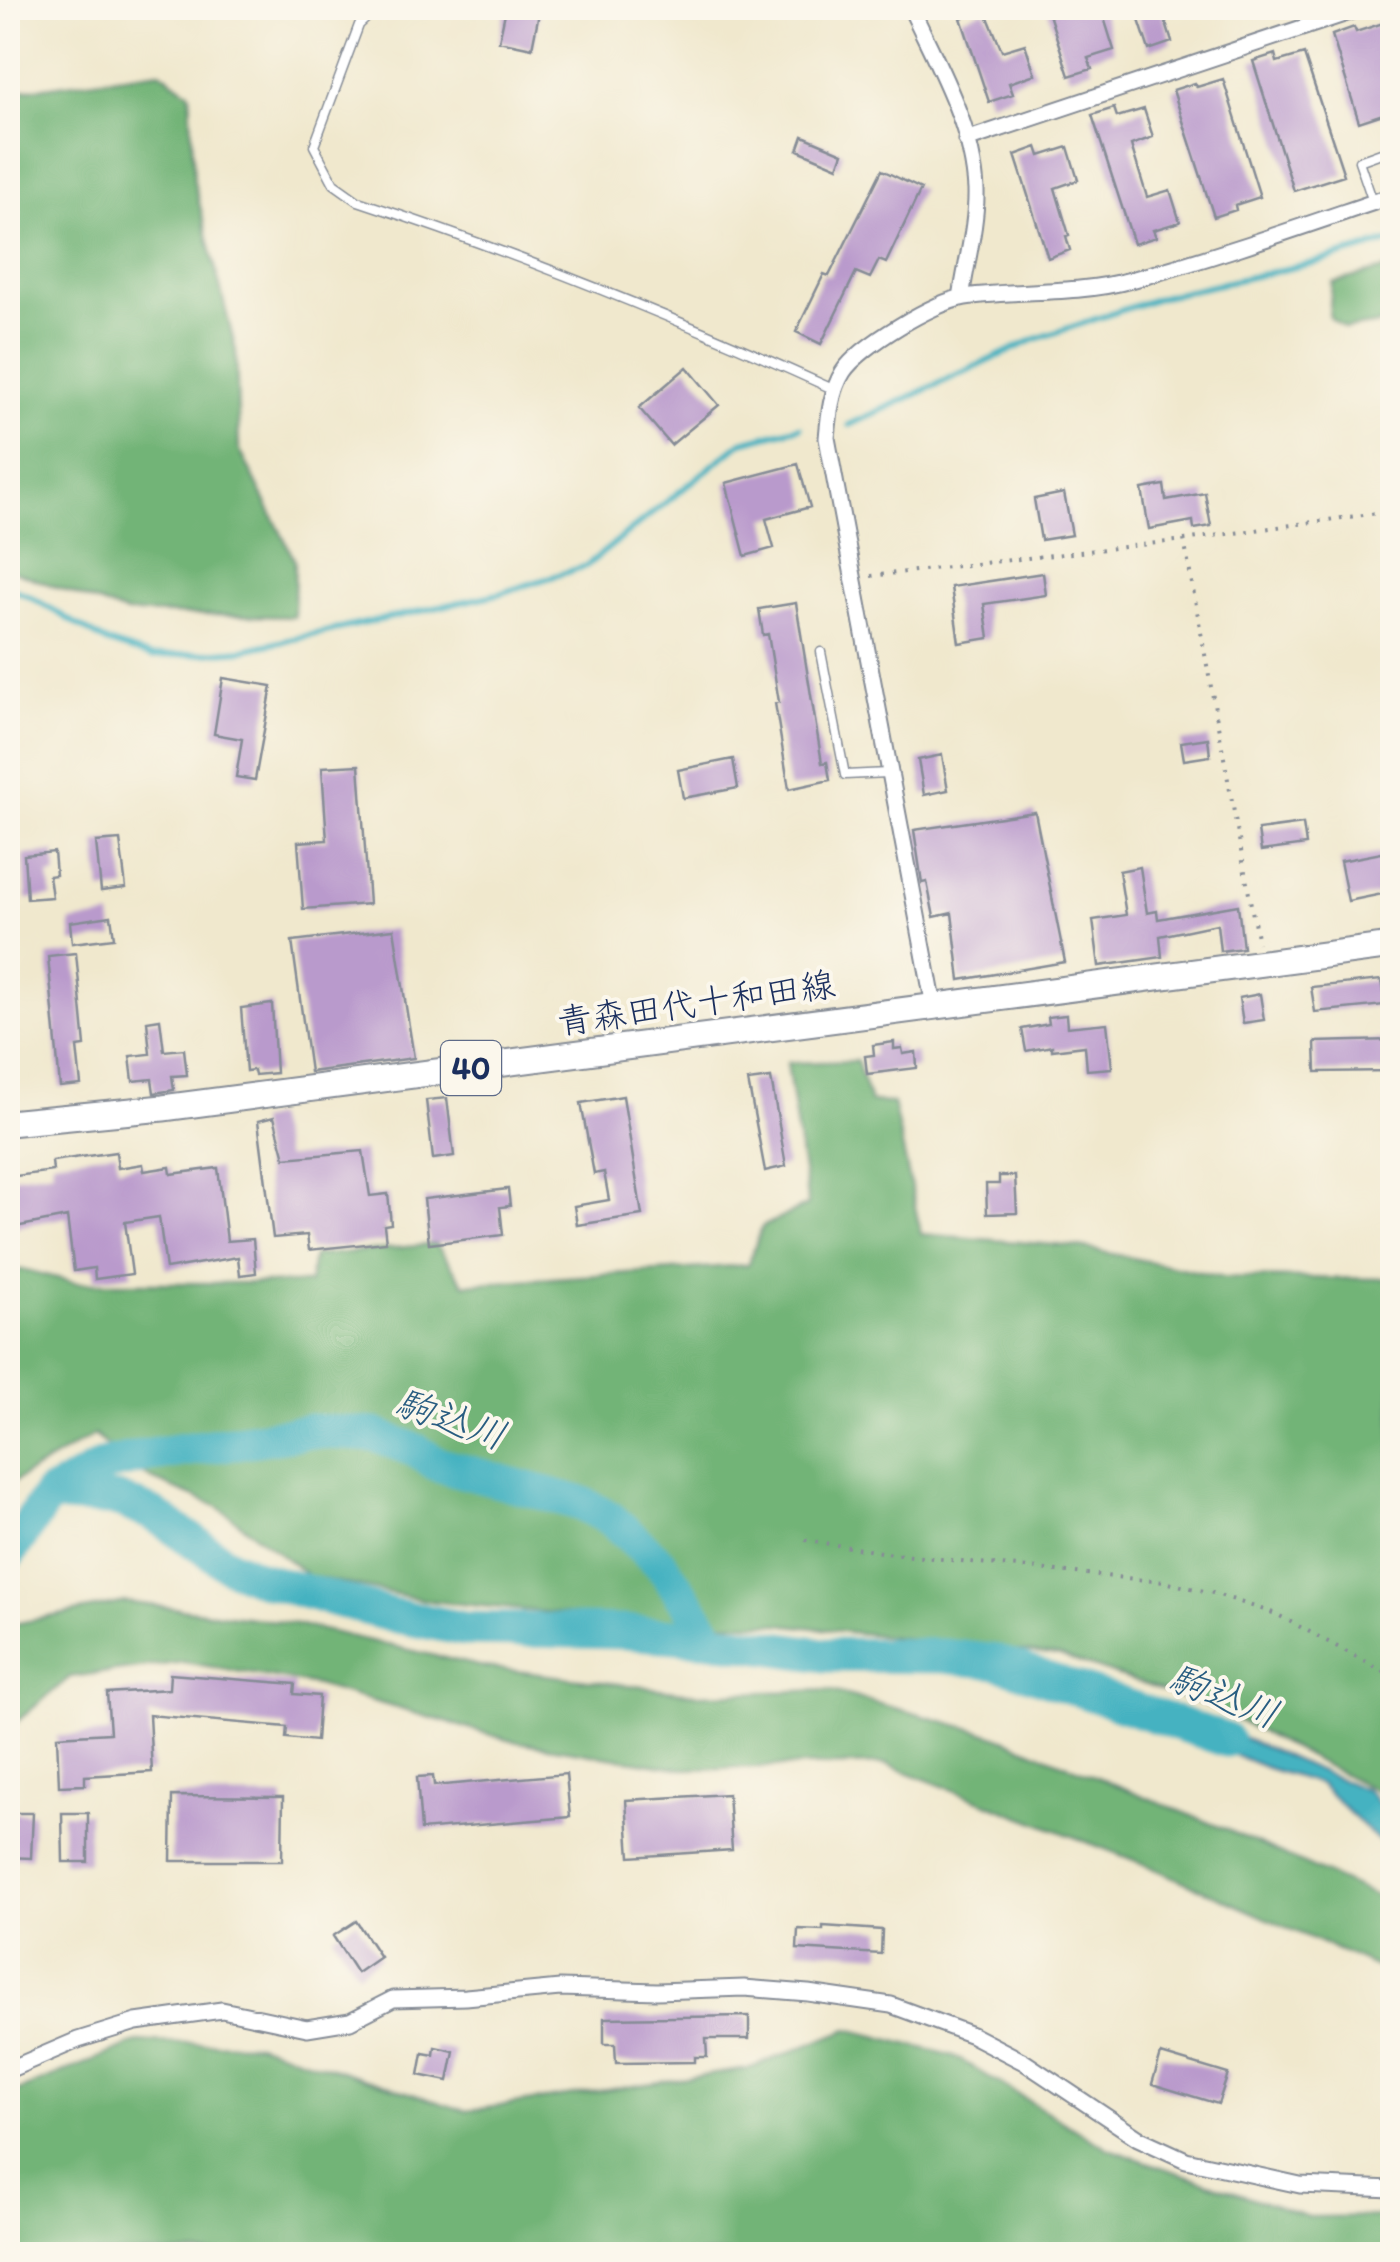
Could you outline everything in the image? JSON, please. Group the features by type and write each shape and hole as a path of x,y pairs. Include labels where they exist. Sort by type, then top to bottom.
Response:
{"main road":[{"name":"青森田代十和田線","path":"8,1123 163,1108 1392,946"}],"street":[{"path":"911,8 945,81 966,140 976,191 960,298"},
{"path":"966,140 1362,8"},
{"path":"934,1006 828,438 835,390 842,374 854,359 886,335 960,298 1128,282 1392,196"},
{"path":"8,2070 78,2040 136,2022 222,2010 308,2028 350,2020 393,1999 560,1988 744,1988 808,1993 891,2005 972,2035 1024,2062 1138,2138 1186,2160 1300,2185 1392,2188"}],"lane":[{"path":"377,8 359,25 314,146 334,184 358,201 562,272 835,390"},
{"path":"1373,202 1358,161 1392,149"},
{"path":"821,652 844,775 888,773"}],"path":[{"path":"853,579 1392,511"},
{"path":"1184,540 1262,964"},
{"path":"805,1540 893,1554 1164,1582 1214,1593 1276,1614 1392,1676"}],"green space":[{"path":"160,71 190,93 194,182 236,351 239,448 295,561 294,617 125,613 8,569 8,92"},
{"path":"1392,267 1392,322 1345,329 1329,317 1332,283"},
{"path":"857,1061 870,1102 893,1103 921,1234 1079,1247 1224,1277 1392,1279 1392,1799 1213,1708 1060,1656 778,1624 616,1619 430,1601 309,1576 217,1506 151,1479 94,1435 8,1485 8,1270 26,1270 77,1283 309,1283 313,1256 436,1244 464,1284 748,1265 762,1227 808,1205 787,1063"},
{"path":"125,1602 292,1623 484,1667 699,1694 828,1690 994,1735 1227,1830 1392,1903 1392,1974 1144,1864 886,1764 683,1769 512,1741 316,1685 184,1662 70,1677 8,1729 8,1625"},
{"path":"848,2029 954,2056 1109,2149 1308,2217 1392,2216 1392,2254 8,2254 8,2095 137,2042 257,2044 466,2111 748,2069"}],"water":[{"path":"1161,1709 1228,1732 1368,1791 1392,1820 1392,1854 1320,1784 1220,1749"}],"building":[{"path":"506,8 540,8 532,48 499,41"},
{"path":"1047,8 1101,8 1114,50 1088,58 1092,69 1069,76"},
{"path":"1135,8 1161,8 1172,42 1149,50"},
{"path":"985,10 1002,51 1025,44 1035,74 1009,83 1013,94 989,102 961,18"},
{"path":"1386,22 1392,43 1392,111 1359,122 1332,35"},
{"path":"1275,54 1277,62 1304,54 1344,175 1294,191 1253,61"},
{"path":"1223,79 1260,197 1214,217 1173,90"},
{"path":"1114,108 1117,117 1144,109 1153,137 1131,145 1147,197 1170,190 1180,222 1153,230 1156,237 1134,244 1092,115"},
{"path":"803,136 843,153 838,167 798,150"},
{"path":"1037,147 1040,156 1068,147 1078,180 1055,188 1070,250 1048,258 1015,155"},
{"path":"882,170 921,189 886,263 879,260 870,278 856,272 821,344 796,332"},
{"path":"687,367 719,405 671,445 639,408"},
{"path":"798,464 810,507 766,519 774,548 745,556 726,483"},
{"path":"1164,485 1166,500 1205,493 1211,526 1194,529 1193,521 1149,529 1142,489"},
{"path":"1064,493 1072,535 1041,540 1034,499"},
{"path":"1043,573 1046,595 984,604 989,638 959,643 951,587"},
{"path":"796,603 822,763 827,762 830,780 789,789 768,634 763,635 759,609"},
{"path":"223,678 272,686 255,780 236,777 242,739 214,734"},
{"path":"1208,738 1210,756 1184,760 1181,742"},
{"path":"942,755 948,790 924,795 918,760"},
{"path":"733,759 738,788 683,798 678,770"},
{"path":"359,765 369,904 303,909 298,842 327,840 322,767"},
{"path":"1035,812 1065,962 960,980 952,913 934,917 927,882 922,883 914,830"},
{"path":"1303,824 1306,845 1261,851 1258,830"},
{"path":"120,840 126,888 101,891 96,842"},
{"path":"1392,851 1392,892 1348,901 1340,861"},
{"path":"54,852 56,875 49,876 52,897 27,899 24,855"},
{"path":"1140,867 1147,913 1157,911 1158,919 1238,905 1243,948 1220,951 1217,924 1160,936 1162,957 1099,966 1093,920 1126,915 1119,871"},
{"path":"111,916 114,938 72,943 70,922"},
{"path":"394,929 414,1058 310,1072 292,941"},
{"path":"76,953 85,1046 77,1047 81,1085 60,1087 48,956"},
{"path":"1381,980 1385,1005 1315,1012 1311,987"},
{"path":"1260,994 1264,1020 1243,1023 1239,998"},
{"path":"272,1004 276,1073 255,1075 254,1070 246,1071 241,1008"},
{"path":"1066,1015 1067,1027 1107,1023 1112,1068 1087,1070 1085,1046 1026,1051 1022,1029 1049,1024 1048,1017"},
{"path":"160,1019 164,1051 184,1049 187,1075 172,1076 174,1090 154,1093 152,1079 133,1081 130,1056 150,1054 147,1021"},
{"path":"1392,1040 1392,1071 1316,1072 1315,1042"},
{"path":"894,1042 894,1049 902,1048 903,1054 916,1052 917,1068 867,1074 865,1056 874,1055 873,1045"},
{"path":"771,1078 786,1166 765,1171 748,1081"},
{"path":"623,1096 642,1215 577,1225 574,1206 609,1200 604,1172 594,1174 581,1103"},
{"path":"447,1098 454,1156 433,1159 426,1100"},
{"path":"274,1117 285,1158 363,1151 370,1196 388,1194 391,1224 384,1225 386,1242 309,1250 307,1235 273,1238 258,1121"},
{"path":"116,1152 118,1168 143,1164 144,1171 170,1167 171,1174 218,1168 227,1241 253,1239 256,1273 240,1275 238,1257 166,1269 159,1217 125,1222 132,1274 95,1279 94,1268 74,1271 67,1217 10,1228 8,1177 53,1171 52,1161"},
{"path":"999,1176 1015,1176 1017,1213 987,1214 986,1184 999,1184"},
{"path":"508,1189 510,1206 500,1207 503,1235 429,1244 424,1199"},
{"path":"170,1674 295,1684 294,1694 319,1696 316,1741 286,1738 287,1727 149,1715 152,1772 85,1776 85,1785 59,1786 57,1736 110,1733 107,1693 169,1689"},
{"path":"566,1774 570,1817 421,1830 417,1777 433,1776 434,1786"},
{"path":"728,1794 732,1850 630,1857 626,1800"},
{"path":"172,1796 283,1797 282,1861 171,1861"},
{"path":"8,1813 33,1813 31,1858 8,1857"},
{"path":"62,1813 88,1813 88,1862 63,1862"},
{"path":"356,1921 380,1957 357,1973 333,1936"},
{"path":"823,1926 882,1930 881,1954 797,1949 798,1929 823,1930"},
{"path":"749,2016 749,2039 706,2039 707,2057 695,2057 695,2062 616,2063 615,2044 604,2044 604,2018"},
{"path":"435,2047 454,2051 448,2081 419,2075 423,2053 434,2055"},
{"path":"1161,2054 1228,2074 1218,2104 1152,2084"}],"waterway":[{"path":"849,425 1033,340 1161,297 1392,241"},
{"path":"8,587 108,643 152,657 243,650 498,594 586,566 742,442 800,427"},
{"name":"駒込川","path":"8,1555 49,1495 105,1465 310,1431 375,1435 417,1451 437,1464 583,1504 611,1519 661,1564 712,1639"},
{"name":"駒込川","path":"49,1495 118,1500 153,1514 230,1566 263,1580 391,1615 465,1629 623,1632 712,1639 824,1655 943,1656 997,1662 1226,1740"}]}
